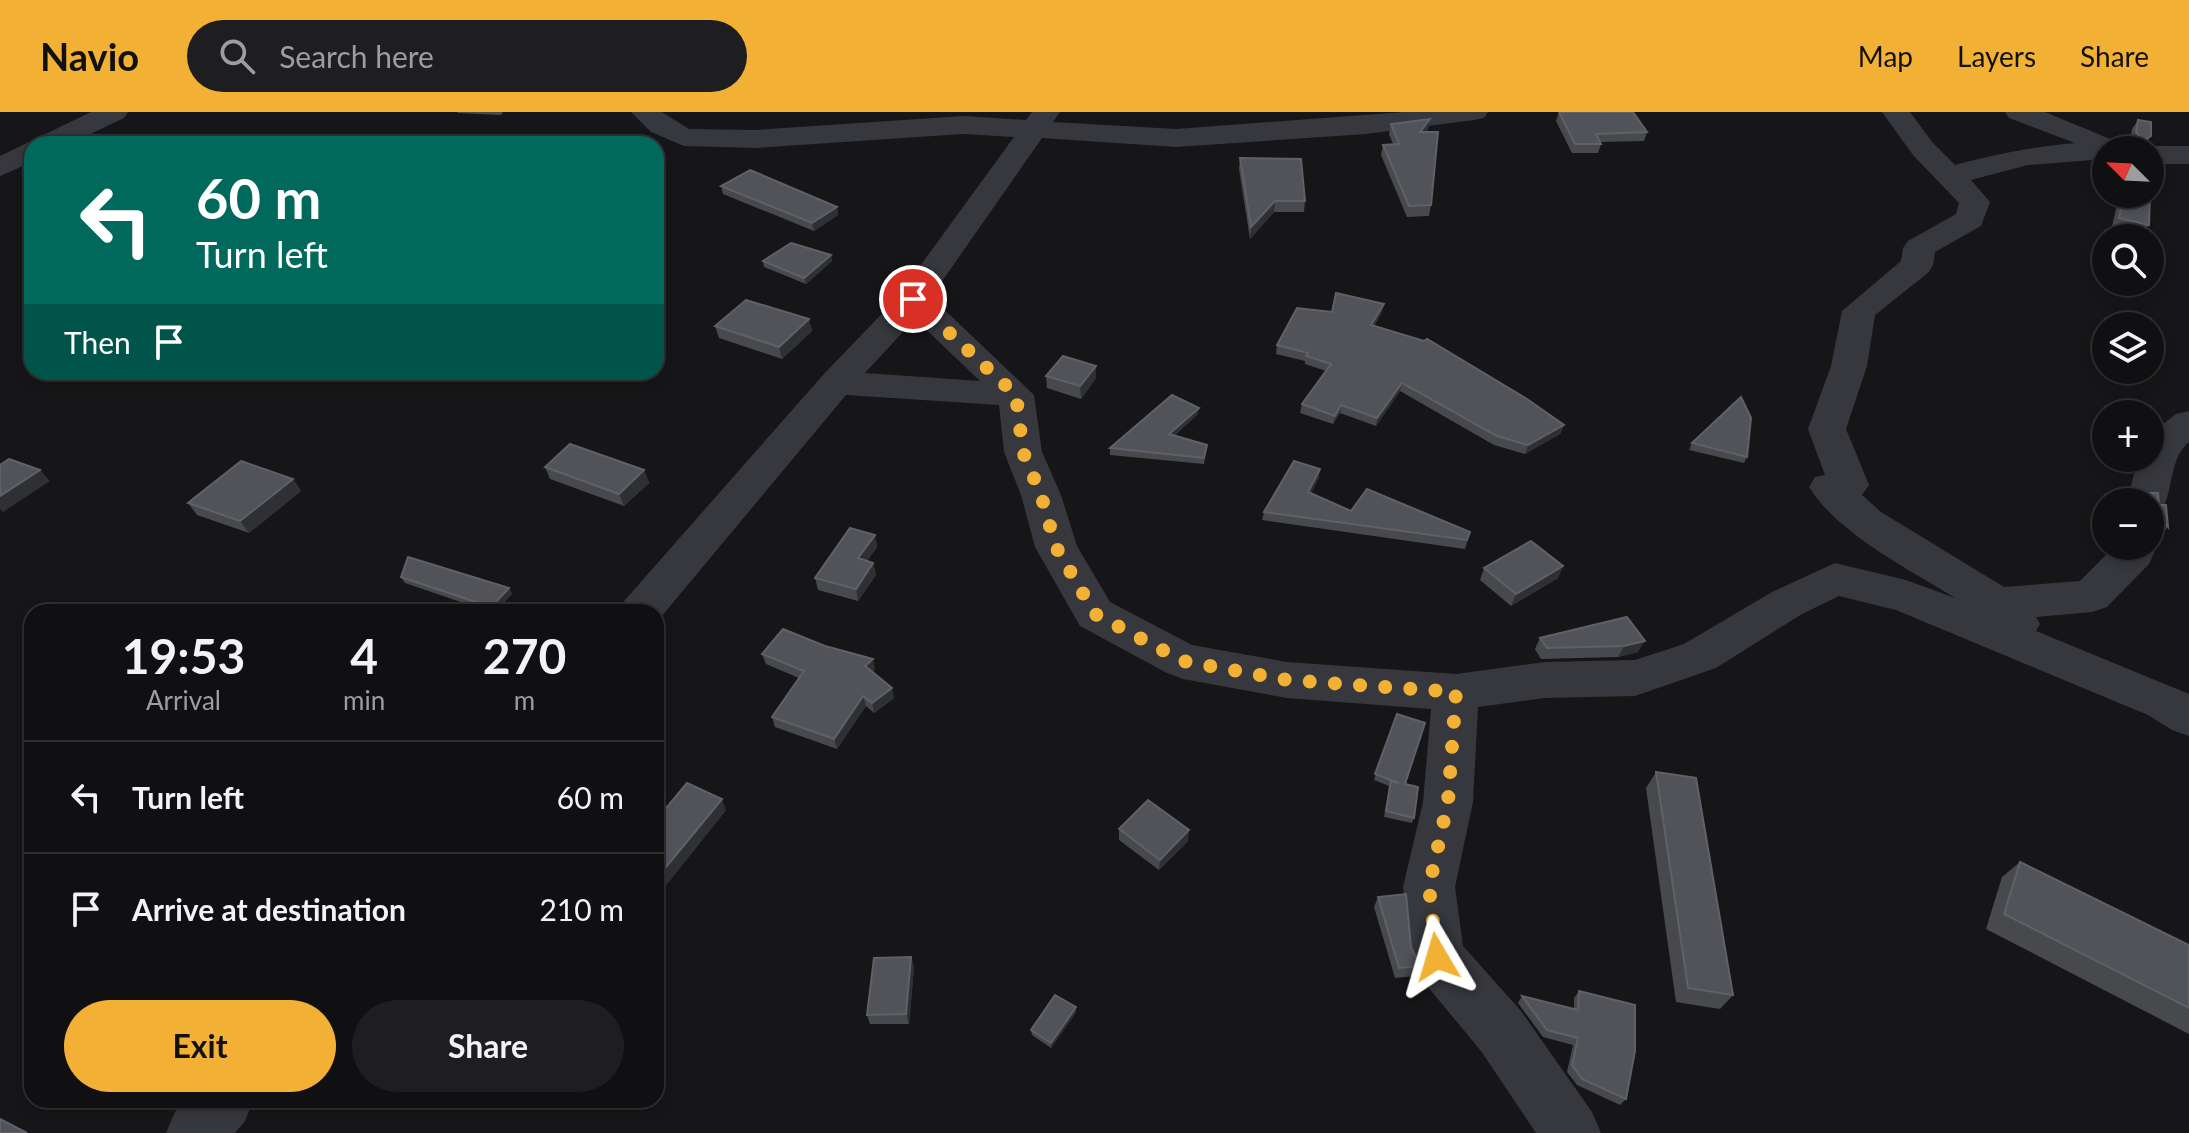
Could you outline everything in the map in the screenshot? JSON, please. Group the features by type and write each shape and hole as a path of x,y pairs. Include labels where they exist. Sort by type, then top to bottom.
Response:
{"street":[{"path":"63,136 114,112"},
{"path":"645,112 661,126 684,137 755,139 933,125 1038,122 1176,138 1366,125 1474,112"},
{"path":"1896,112 1923,149 1975,202 1970,219 1919,248 1917,265 1859,311 1849,366 1827,429 1849,485 1829,487 1867,522 1997,604 2045,651"},
{"path":"2019,112 2092,139"},
{"path":"647,604 836,383 913,299 1038,122"},
{"path":"0,142 24,147"},
{"path":"1953,179 1965,171 1989,168 2024,156 2092,152"},
{"path":"0,167 24,155"},
{"path":"2164,155 2189,155"},
{"path":"913,299 1016,395 1023,452 1041,495 1056,547 1095,614 1183,661 1287,680 1456,692 1545,680 1635,678 1700,656 1787,603 1835,579 1906,596 2045,651 2164,702 2189,717"},
{"path":"836,383 1016,395"},
{"path":"2150,488 2161,445 2189,423"},
{"path":"1906,596 1997,604 2092,596 2127,560"},
{"path":"1456,692 1448,802 1429,887 1437,957 1501,1031 1571,1133"},
{"path":"196,1133 217,1108"}],"building":[{"path":"1559,112 1633,112 1647,132 1596,134 1601,144 1575,144"},
{"path":"1430,119 1420,132 1438,132 1431,205 1409,206 1383,145 1399,144 1391,124"},
{"path":"2138,120 2151,122 2151,136 2139,136 2136,131"},
{"path":"1240,158 1301,159 1305,201 1275,201 1251,227"},
{"path":"750,170 837,207 812,223 721,186"},
{"path":"2121,208 2150,208 2149,224 2119,218"},
{"path":"791,243 831,255 804,278 763,261"},
{"path":"1336,293 1384,304 1371,325 1424,341 1427,339 1564,425 1528,445 1497,436 1402,383 1377,418 1341,405 1335,416 1302,404 1331,364 1306,356 1308,353 1277,345 1297,308 1332,312"},
{"path":"746,300 809,319 779,347 715,326"},
{"path":"1063,356 1096,366 1080,386 1046,376"},
{"path":"1172,395 1199,408 1169,434 1207,445 1204,458 1110,448"},
{"path":"1741,397 1751,418 1747,457 1692,443"},
{"path":"570,444 644,470 619,494 545,467"},
{"path":"9,459 40,470 0,496 0,465"},
{"path":"241,461 293,479 240,521 188,503"},
{"path":"1294,461 1320,469 1308,492 1351,511 1367,489 1470,532 1467,540 1264,512"},
{"path":"2164,505 2166,505 2168,527 2164,522"},
{"path":"850,528 875,535 858,558 873,563 856,589 815,578"},
{"path":"1531,541 1563,566 1516,594 1484,568"},
{"path":"408,557 509,588 494,604 482,604 401,577"},
{"path":"1627,617 1645,641 1624,646 1547,648 1540,638"},
{"path":"783,629 825,646 873,659 865,666 892,688 872,703 863,696 834,739 772,717 804,671 762,654"},
{"path":"1397,714 1425,723 1405,784 1418,787 1414,818 1386,811 1391,781 1399,783 1375,774"},
{"path":"1656,772 1696,778 1733,995 1688,988"},
{"path":"687,783 722,799 664,869 664,810"},
{"path":"1148,800 1189,830 1160,860 1119,829"},
{"path":"2020,862 2189,945 2189,1008 2004,914"},
{"path":"1406,894 1411,947 1420,966 1399,968 1378,897"},
{"path":"911,957 906,1014 867,1015 874,958"},
{"path":"1579,991 1635,1005 1635,1051 1626,1099 1582,1079 1572,1065 1578,1038 1547,1030 1522,996 1578,1010"},
{"path":"1055,995 1076,1007 1051,1043 1031,1030"},
{"path":"0,1119 27,1133 0,1133"}],"route":[{"path":"913,299 1016,395 1023,452 1041,495 1056,547 1095,614 1183,661 1287,680 1456,692 1448,802 1429,887 1437,957"}]}
